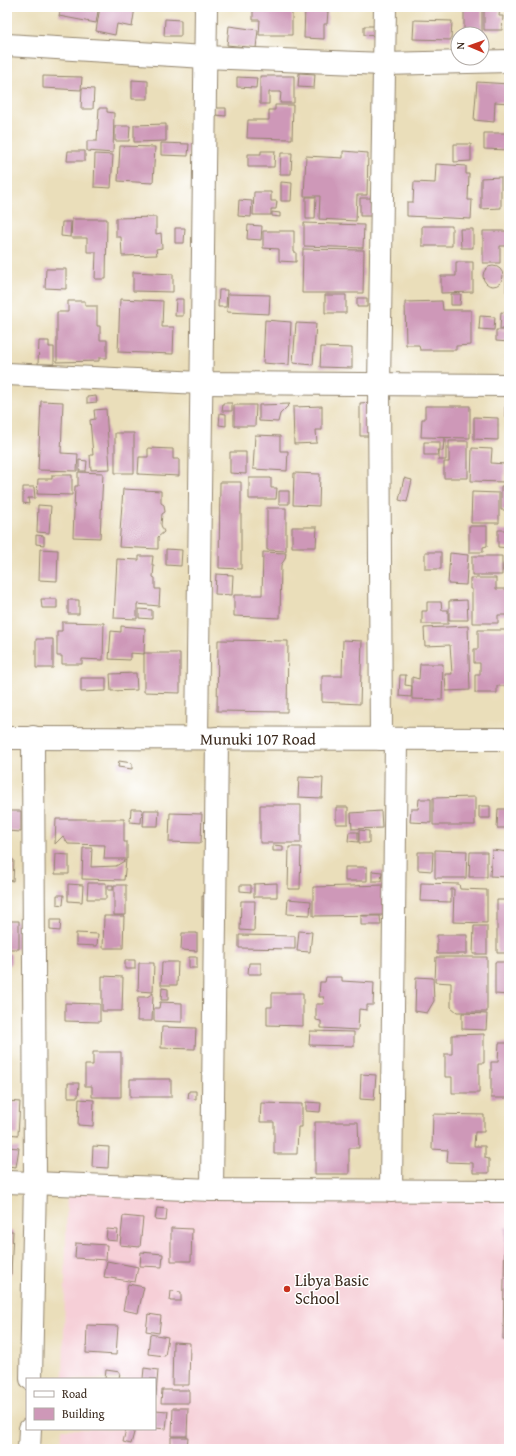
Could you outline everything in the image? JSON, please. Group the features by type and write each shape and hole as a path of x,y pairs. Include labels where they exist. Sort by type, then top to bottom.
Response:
{"street":[{"path":"206,7 201,383 212,1190"},
{"path":"385,7 379,385 388,739 391,1191"},
{"path":"7,45 205,57 384,64 509,61"},
{"path":"7,374 201,383 509,385"},
{"path":"31,1378 35,1182 33,737"},
{"name":"Munuki 107 Road","path":"7,738 509,739"},
{"path":"7,1182 212,1190 509,1191"},
{"path":"29,1449 30,1430"}],"shaded area":[{"name":"Libya Basic School","path":"67,1190 509,1199 509,1449 61,1449 62,1430 156,1430 156,1378 63,1378"}],"building":[{"path":"61,7 96,7 95,10 98,11 96,23 59,16"},
{"path":"100,7 135,7 132,27 117,24 115,35 96,31"},
{"path":"253,7 292,7 292,35 259,35 260,20 253,20"},
{"path":"305,7 319,7 319,11 328,11 327,24 324,24 324,39 304,38"},
{"path":"464,7 482,7 482,26 464,26"},
{"path":"484,7 500,8 499,16 503,16 502,30 490,30 490,26 484,26"},
{"path":"165,19 181,20 181,36 164,36"},
{"path":"414,20 452,21 452,26 450,26 450,40 413,39"},
{"path":"229,26 258,30 256,48 227,45"},
{"path":"364,26 377,26 377,36 364,35"},
{"path":"299,73 315,74 314,88 298,87"},
{"path":"43,76 82,77 81,90 43,88"},
{"path":"260,76 294,76 294,103 280,103 281,92 269,92 269,104 260,104"},
{"path":"237,77 257,78 256,88 237,87"},
{"path":"132,80 148,81 148,99 132,99"},
{"path":"477,82 509,84 509,103 495,102 494,122 474,120"},
{"path":"82,88 94,89 93,109 81,109"},
{"path":"275,105 293,105 292,139 247,138 248,120 269,120 269,110 275,110"},
{"path":"99,108 107,108 107,112 114,113 113,153 87,151 87,141 97,141"},
{"path":"216,108 226,108 226,116 215,115"},
{"path":"166,124 166,141 134,142 134,125"},
{"path":"115,126 130,126 129,141 115,141"},
{"path":"484,133 509,133 509,150 484,149"},
{"path":"161,143 189,144 188,156 161,155"},
{"path":"454,144 471,144 471,161 454,162"},
{"path":"120,146 155,147 153,183 118,181"},
{"path":"68,151 85,151 85,161 67,161"},
{"path":"261,151 275,151 274,167 248,167 248,154 261,154"},
{"path":"343,151 368,153 367,195 357,195 356,221 319,219 320,196 304,196 306,156 343,158"},
{"path":"281,153 292,153 291,174 280,174"},
{"path":"95,154 113,155 111,188 94,187"},
{"path":"436,164 466,166 466,174 469,174 468,200 472,200 471,219 407,216 407,202 413,202 414,182 435,183"},
{"path":"501,177 501,208 481,209 481,178"},
{"path":"281,182 292,183 291,201 281,201"},
{"path":"254,192 271,192 271,201 277,201 276,209 271,209 271,215 253,215"},
{"path":"306,197 316,197 315,219 306,219"},
{"path":"360,198 373,198 373,216 360,216"},
{"path":"239,200 252,201 251,217 238,216"},
{"path":"272,212 280,213 280,217 272,216"},
{"path":"156,217 156,234 161,233 162,248 156,249 157,255 122,256 121,237 116,237 116,218"},
{"path":"72,219 107,219 106,279 95,279 96,252 87,252 87,238 71,238"},
{"path":"62,222 71,222 70,237 61,236"},
{"path":"304,223 364,225 363,248 304,246"},
{"path":"248,225 262,226 261,240 247,239"},
{"path":"422,226 452,226 452,246 422,246"},
{"path":"175,228 185,228 184,243 175,243"},
{"path":"460,229 473,229 473,248 461,248"},
{"path":"263,231 294,231 294,252 296,252 296,262 279,261 279,249 263,248"},
{"path":"483,231 509,231 509,246 500,246 500,263 483,263"},
{"path":"303,249 364,250 363,293 302,293"},
{"path":"456,262 473,262 473,292 441,293 441,276 456,276"},
{"path":"493,266 500,269 503,276 500,283 493,286 486,283 483,276 486,269"},
{"path":"46,269 66,269 66,289 45,288"},
{"path":"133,272 173,274 173,292 133,291"},
{"path":"506,275 509,275 509,292 506,292"},
{"path":"219,290 227,290 226,307 218,307"},
{"path":"228,294 270,295 269,314 227,312"},
{"path":"451,294 461,294 460,305 451,305"},
{"path":"325,295 346,295 346,313 325,313"},
{"path":"357,298 367,298 367,307 357,307"},
{"path":"120,299 163,301 162,327 174,327 173,354 118,352"},
{"path":"176,299 183,299 183,316 175,316"},
{"path":"68,301 85,301 85,306 97,306 97,326 100,326 100,340 107,340 107,358 99,358 99,361 57,362 57,312 68,312"},
{"path":"442,301 443,310 471,310 471,345 456,346 456,350 420,350 419,345 406,345 405,302"},
{"path":"501,312 509,313 509,329 500,329"},
{"path":"480,316 495,317 494,330 479,329"},
{"path":"265,320 291,322 289,365 263,363"},
{"path":"296,323 316,324 313,365 293,363"},
{"path":"496,330 509,330 509,342 496,341"},
{"path":"39,341 49,341 49,347 54,347 54,364 38,364"},
{"path":"321,347 352,348 352,368 320,367"},
{"path":"96,396 97,402 87,403 87,397"},
{"path":"41,401 63,402 61,453 78,454 77,471 38,470"},
{"path":"372,402 373,436 360,436 360,403"},
{"path":"223,403 232,403 232,411 222,411"},
{"path":"290,404 280,414 278,422 259,421 259,405"},
{"path":"234,405 256,405 255,426 234,426"},
{"path":"322,406 322,430 316,430 317,443 294,444 293,407"},
{"path":"425,406 470,406 470,438 421,437 422,419 425,419"},
{"path":"505,407 509,407 509,417 505,417"},
{"path":"106,409 110,469 91,470 90,455 93,455 90,420 95,419 94,410"},
{"path":"220,413 226,414 226,426 219,425"},
{"path":"474,417 498,418 498,440 474,439"},
{"path":"115,433 134,433 134,473 115,473"},
{"path":"255,435 280,436 280,451 288,451 287,471 253,469"},
{"path":"444,439 446,439 446,460 439,460 439,451 443,451"},
{"path":"449,441 468,441 468,478 444,478 444,462 449,462"},
{"path":"424,442 440,442 440,450 437,450 438,455 424,455"},
{"path":"148,448 173,449 173,459 179,459 179,476 138,474 139,457 148,457"},
{"path":"472,448 492,449 491,463 505,464 504,482 471,481"},
{"path":"230,452 246,452 246,474 230,473"},
{"path":"79,460 87,461 86,471 79,471"},
{"path":"78,472 103,473 100,538 73,537 75,486 78,486"},
{"path":"294,473 320,474 319,506 293,505"},
{"path":"52,475 72,475 72,495 37,494 38,479 52,479"},
{"path":"249,478 271,478 271,488 277,488 276,499 249,499"},
{"path":"404,478 412,480 407,502 399,500"},
{"path":"220,482 241,482 241,569 219,568"},
{"path":"501,486 509,486 509,510 501,510"},
{"path":"23,487 34,487 35,498 28,498 29,504 23,503"},
{"path":"123,489 161,491 161,503 164,505 165,512 162,514 161,525 164,532 158,537 158,549 119,547"},
{"path":"279,491 289,491 289,504 279,504"},
{"path":"472,492 499,493 499,523 471,523"},
{"path":"38,505 51,506 49,533 37,532"},
{"path":"267,508 286,508 286,551 267,550"},
{"path":"469,526 487,526 487,546 483,547 483,552 469,552"},
{"path":"292,527 317,527 316,547 292,547"},
{"path":"498,530 509,530 509,548 498,547"},
{"path":"36,535 44,536 44,545 36,544"},
{"path":"40,549 58,550 57,581 39,580"},
{"path":"166,549 182,550 181,566 166,565"},
{"path":"263,552 286,553 285,559 281,565 280,618 234,616 234,595 262,595"},
{"path":"425,552 441,552 441,569 425,569"},
{"path":"450,553 468,555 466,585 448,584"},
{"path":"139,556 153,556 152,565 154,565 153,577 155,578 155,589 160,589 159,606 137,604 137,619 114,618 117,559 139,560"},
{"path":"472,556 502,556 502,575 472,575"},
{"path":"504,563 509,563 509,571 503,571"},
{"path":"216,574 233,575 232,595 215,594"},
{"path":"470,578 496,578 496,589 509,589 509,615 498,615 498,623 472,623 472,589 470,589"},
{"path":"41,599 57,599 57,608 42,608"},
{"path":"68,600 79,600 79,614 68,614"},
{"path":"467,600 468,620 449,620 449,601"},
{"path":"427,602 441,602 442,610 448,610 448,624 422,624 422,611 427,611"},
{"path":"139,609 152,610 152,619 139,618"},
{"path":"62,622 104,623 103,660 82,659 82,664 62,664 62,656 57,656 57,631 62,631"},
{"path":"121,626 145,628 144,654 130,653 130,660 109,659 111,631 121,632"},
{"path":"468,626 470,690 446,691 445,674 452,674 450,645 425,646 424,628"},
{"path":"478,630 509,630 509,686 497,686 497,693 475,693 475,675 480,675 480,663 474,663 474,649 478,649"},
{"path":"36,639 53,639 53,668 36,668"},
{"path":"218,640 288,641 287,712 217,711"},
{"path":"343,640 362,641 360,704 322,702 322,676 342,676"},
{"path":"144,653 180,653 180,693 144,692"},
{"path":"420,664 443,664 442,700 412,699 412,677 419,679"},
{"path":"136,673 137,690 111,691 110,674"},
{"path":"400,675 406,675 405,685 412,686 411,697 399,696"},
{"path":"81,678 106,678 106,691 81,692"},
{"path":"119,761 132,763 132,769 118,767"},
{"path":"299,777 323,778 322,798 298,797"},
{"path":"475,797 475,825 433,825 433,798"},
{"path":"419,799 431,799 431,823 410,822 411,809 418,809"},
{"path":"260,805 301,805 301,843 260,843"},
{"path":"479,806 490,806 490,818 479,818"},
{"path":"336,807 348,807 348,824 336,824"},
{"path":"131,809 142,809 141,823 130,822"},
{"path":"498,809 509,809 509,828 497,828"},
{"path":"144,810 159,810 158,826 143,826"},
{"path":"7,811 21,811 21,832 7,831"},
{"path":"381,811 382,828 352,829 351,813"},
{"path":"170,813 202,814 201,843 169,842"},
{"path":"56,819 124,819 124,842 127,842 127,859 104,859 105,845 68,844 63,836 55,844"},
{"path":"359,830 369,831 369,843 359,843"},
{"path":"349,832 358,832 358,842 348,841"},
{"path":"273,845 283,846 283,851 273,851"},
{"path":"289,847 301,847 300,889 288,889"},
{"path":"83,848 92,848 91,867 116,866 126,860 124,880 82,879"},
{"path":"435,850 467,851 466,878 435,878"},
{"path":"492,850 509,852 509,877 490,876"},
{"path":"418,852 433,852 432,871 418,870"},
{"path":"470,852 487,852 487,877 469,877"},
{"path":"56,854 69,855 69,874 55,874"},
{"path":"7,860 14,860 13,881 7,880"},
{"path":"345,867 367,867 367,881 345,881"},
{"path":"372,871 382,872 381,881 372,881"},
{"path":"88,883 106,883 106,899 87,899"},
{"path":"277,883 277,897 254,897 254,884"},
{"path":"421,883 459,884 460,889 487,890 487,923 453,922 454,889 451,889 451,902 420,901"},
{"path":"68,884 83,885 82,902 68,901"},
{"path":"108,885 113,885 113,890 108,890"},
{"path":"114,885 126,885 126,915 114,915"},
{"path":"240,885 251,885 251,892 240,891"},
{"path":"385,885 385,915 313,916 313,887"},
{"path":"57,895 64,895 63,905 57,904"},
{"path":"202,896 210,896 210,917 202,917"},
{"path":"288,899 311,901 310,915 287,914"},
{"path":"497,900 509,900 509,953 497,953"},
{"path":"241,901 255,901 254,931 240,930"},
{"path":"104,916 124,916 123,948 103,948"},
{"path":"361,916 380,916 381,925 361,925"},
{"path":"50,920 61,920 60,931 50,930"},
{"path":"7,921 19,921 19,949 7,949"},
{"path":"474,926 487,926 487,954 473,954"},
{"path":"299,931 312,932 310,952 297,951"},
{"path":"76,933 98,934 97,946 76,945"},
{"path":"182,933 197,933 197,951 181,950"},
{"path":"239,935 295,936 295,949 239,948"},
{"path":"437,935 467,935 467,954 437,954"},
{"path":"7,953 11,954 11,965 7,965"},
{"path":"189,957 197,957 197,968 189,968"},
{"path":"436,957 487,957 487,1012 457,1012 451,1007 451,983 435,982"},
{"path":"125,960 135,960 135,969 125,969"},
{"path":"162,962 178,962 177,985 161,985"},
{"path":"495,962 509,962 509,995 495,994"},
{"path":"139,963 154,963 153,992 138,991"},
{"path":"249,963 261,963 261,974 248,974"},
{"path":"102,976 123,977 122,1011 102,1011"},
{"path":"326,977 342,977 342,981 374,983 373,1005 367,1005 367,1010 359,1009 358,1030 321,1028 321,1021 316,1020 316,1004 323,1004 324,997 319,997 320,982 325,982"},
{"path":"416,977 433,978 434,1001 427,1013 415,1011"},
{"path":"162,988 168,989 168,1000 161,1000"},
{"path":"153,993 152,1021 137,1021 138,997 147,997"},
{"path":"272,993 303,993 303,1026 267,1025 267,1007 272,1007"},
{"path":"160,1002 182,1003 182,1022 154,1021 154,1008 159,1008"},
{"path":"65,1003 100,1004 100,1022 65,1021"},
{"path":"462,1013 487,1014 486,1030 462,1029"},
{"path":"162,1027 196,1028 195,1049 161,1048"},
{"path":"310,1031 354,1032 354,1046 309,1045"},
{"path":"484,1034 484,1063 479,1063 479,1093 452,1093 452,1077 445,1077 445,1054 452,1054 452,1035"},
{"path":"499,1043 509,1043 509,1098 491,1098 491,1062 498,1062"},
{"path":"93,1052 121,1052 121,1097 92,1097 92,1086 85,1086 85,1065 93,1065"},
{"path":"7,1059 9,1088 7,1091"},
{"path":"361,1074 376,1075 374,1100 360,1099"},
{"path":"130,1079 171,1079 171,1097 130,1097"},
{"path":"68,1083 79,1083 78,1097 68,1097"},
{"path":"189,1091 196,1091 196,1099 188,1098"},
{"path":"79,1099 94,1100 93,1126 78,1125"},
{"path":"7,1101 20,1102 18,1135 7,1134"},
{"path":"306,1102 321,1103 320,1112 306,1111"},
{"path":"261,1103 302,1104 302,1127 298,1127 297,1154 274,1154 274,1122 260,1122"},
{"path":"433,1114 484,1115 484,1132 475,1132 474,1146 485,1146 485,1158 489,1159 489,1173 473,1173 473,1163 447,1162 448,1150 432,1149"},
{"path":"315,1122 358,1122 359,1148 349,1148 349,1174 315,1174"},
{"path":"93,1146 109,1147 108,1168 92,1167"},
{"path":"7,1147 19,1148 16,1167 7,1166"},
{"path":"157,1208 167,1209 166,1221 155,1220"},
{"path":"123,1216 143,1218 140,1247 120,1245"},
{"path":"505,1227 509,1228 509,1339 503,1339"},
{"path":"171,1228 192,1229 191,1261 171,1261"},
{"path":"107,1229 118,1230 117,1241 106,1240"},
{"path":"7,1231 13,1231 11,1274 7,1274"},
{"path":"76,1243 107,1245 106,1260 75,1258"},
{"path":"141,1252 163,1254 162,1267 140,1266"},
{"path":"107,1261 138,1267 135,1282 104,1277"},
{"path":"128,1284 144,1287 138,1313 123,1310"},
{"path":"171,1291 181,1292 181,1301 170,1301"},
{"path":"148,1314 161,1316 159,1333 146,1331"},
{"path":"87,1325 118,1326 116,1355 86,1353"},
{"path":"150,1334 168,1337 165,1356 148,1354"},
{"path":"173,1342 190,1343 189,1385 172,1385"},
{"path":"144,1368 158,1370 156,1396 156,1378 143,1378"},
{"path":"106,1370 120,1372 119,1378 105,1378"},
{"path":"162,1390 189,1390 189,1403 161,1403"},
{"path":"173,1408 188,1408 187,1436 172,1436"},
{"path":"156,1410 168,1411 166,1429 156,1428"},
{"path":"126,1430 135,1430 131,1444 123,1442"},
{"path":"171,1437 188,1437 187,1449 171,1449"}],"place":[{"name":"Libya Basic School","path":"287,1289"}]}
